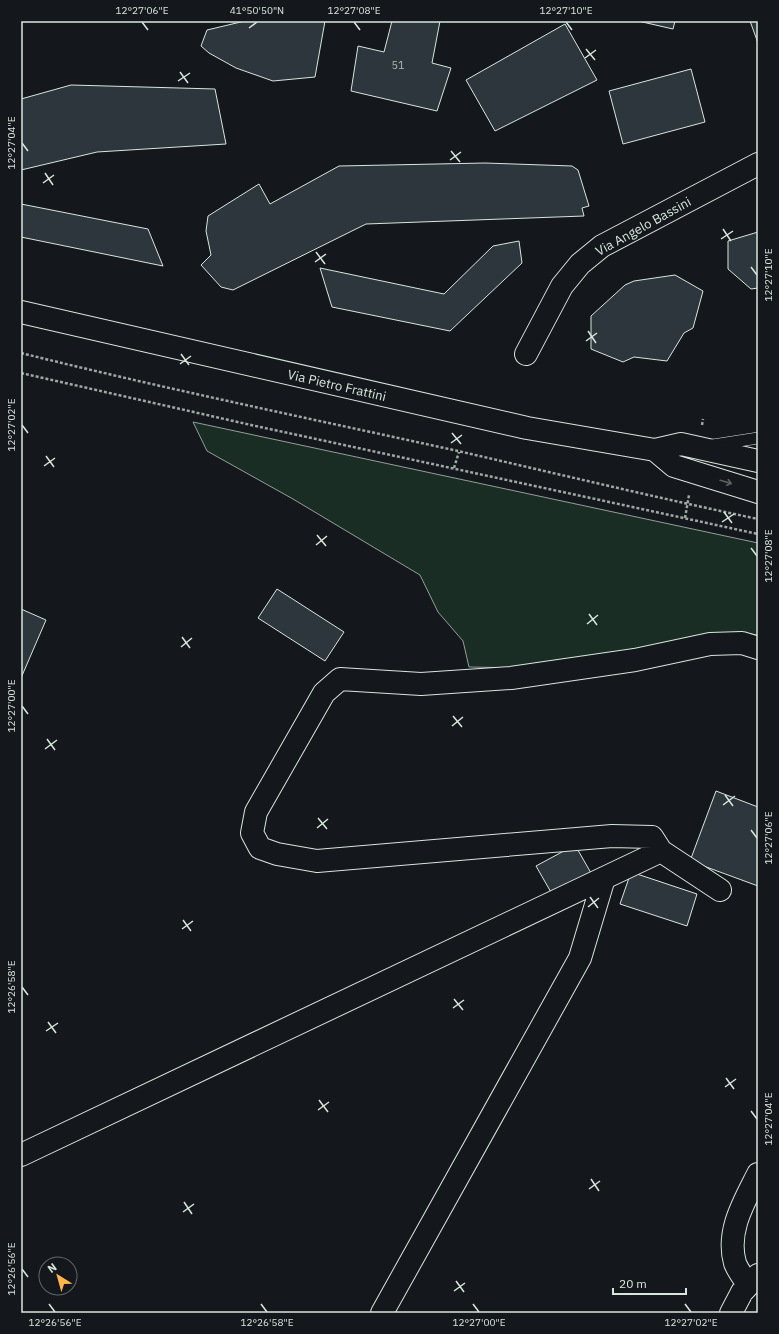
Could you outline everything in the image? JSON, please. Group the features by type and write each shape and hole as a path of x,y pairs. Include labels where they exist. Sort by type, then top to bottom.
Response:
{"street":[{"name":"Via Angelo Bassini","path":"526,354 562,286 580,264 602,246 758,164"},
{"name":"Via Pietro Frattini","path":"21,312 527,428 655,450 681,444 758,461"},
{"path":"655,450 674,466 758,492"},
{"path":"720,890 662,851 652,837 612,836 317,861 277,854 260,848 252,833 256,812 291,750 324,693 340,679 421,684 511,678 635,660 710,644 742,643 758,648"},
{"path":"21,1155 662,851"},
{"path":"382,1313 580,958 604,878"},
{"path":"731,1313 738,1298 753,1280 739,1271 732,1244 735,1225 743,1204 758,1174"}],"lane":[{"name":"Via Pietro Frattini","path":"698,448 758,438"}],"path":[{"path":"21,353 101,373 758,519"},
{"path":"21,373 243,424 758,534"},
{"path":"454,468 459,452"},
{"path":"685,518 690,491"}],"green space":[{"path":"193,422 758,543 758,635 738,632 524,668 469,667 463,641 438,612 420,575 293,499 207,451"}],"building":[{"path":"245,21 325,21 315,77 273,81 236,68 209,53 201,46 207,30"},
{"path":"392,21 440,21 432,63 451,68 437,111 351,91 358,46 384,52"},
{"path":"638,21 675,21 673,29"},
{"path":"750,21 758,21 758,43"},
{"path":"565,24 597,80 495,131 466,80"},
{"path":"691,69 705,122 623,144 609,91"},
{"path":"71,85 215,89 226,144 97,152 21,170 21,99"},
{"path":"485,163 572,166 578,170 589,206 582,208 584,216 366,224 233,290 221,287 201,265 211,255 206,231 208,216 259,184 270,204 339,166"},
{"path":"21,204 148,229 163,266 21,237"},
{"path":"758,232 758,288 751,289 728,269 728,241"},
{"path":"519,241 522,263 450,331 332,307 320,268 444,294 493,246"},
{"path":"675,275 703,291 693,328 684,333 667,361 634,357 623,362 591,349 591,316 625,285 634,281"},
{"path":"277,589 344,632 325,661 258,618"},
{"path":"21,609 46,620 21,678"},
{"path":"716,791 758,807 758,886 690,861"},
{"path":"575,845 591,873 552,894 536,866"},
{"path":"631,872 697,894 687,926 620,904"}]}
